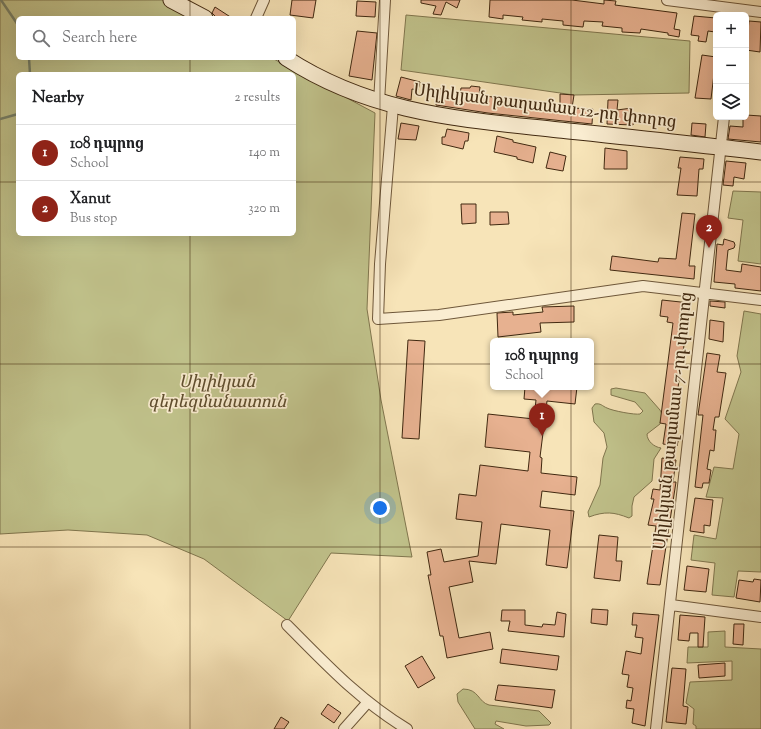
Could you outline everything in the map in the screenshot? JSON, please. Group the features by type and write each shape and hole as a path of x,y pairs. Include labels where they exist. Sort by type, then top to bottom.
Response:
{"main road":[{"path":"171,0 201,16"},
{"name":"Սիլիկյան թաղամաս 12-րդ փողոց","path":"289,60 318,77 386,104 451,118 761,152"}],"street":[{"path":"257,16 264,0"},
{"path":"385,0 386,104 378,319 439,315 643,286 761,300"},
{"path":"667,0 761,12"},
{"name":"Սիլիկյան թաղամաս 7-րդ փողոց","path":"656,729 671,605 724,120"},
{"path":"671,605 761,617"},
{"path":"287,625 332,672 387,717 407,729"},
{"path":"344,729 368,702"}],"green space":[{"name":"Սիլիկյան գերեզմանատուն","path":"0,0 164,0 193,16 16,16 16,60 276,60 375,113 367,309 381,400 412,557 331,553 288,621 204,559 147,535 68,530 0,534"},
{"path":"406,15 690,41 689,93 574,95 401,70"},
{"path":"733,191 761,192 761,264 738,261 743,220 728,218"},
{"path":"744,311 761,314 761,572 738,571 734,597 712,595 715,563 691,560 694,535 716,539 723,498 706,497 714,467 733,469 739,434 725,419 741,372 737,356"},
{"path":"616,388 645,393 660,410 662,414 660,424 647,434 651,443 661,448 654,459 652,481 634,497 632,516 629,518 619,514 605,513 589,517 588,512 600,485 603,458 607,447 604,433 594,422 592,408 595,404 600,404 610,409 629,413 640,414 643,411 635,402 611,395 611,389"},
{"path":"725,631 725,647 761,649 761,729 696,729 696,726 693,724 694,709 686,703 690,682 732,680 732,661 687,663 688,647 708,647 708,632"},
{"path":"463,689 472,691 489,705 539,711 551,723 549,725 526,726 496,721 495,724 504,729 475,729 458,702 457,694"}],"building":[{"path":"292,0 316,0 313,18 290,15"},
{"path":"421,0 460,0 457,8 446,2 441,15 433,14 436,6 421,3"},
{"path":"490,0 572,0 604,4 604,0 616,1 615,5 677,13 674,29 680,30 679,37 668,35 668,33 641,29 640,33 622,32 622,28 602,26 603,22 584,21 583,27 563,25 563,21 542,19 542,22 522,20 523,17 503,15 503,19 489,17"},
{"path":"357,1 376,2 375,17 356,16"},
{"path":"215,7 229,16 215,16 212,13"},
{"path":"694,16 713,18 713,32 708,31 706,42 698,41 699,36 691,35"},
{"path":"749,21 761,22 760,52 749,50"},
{"path":"357,31 377,33 372,80 349,76"},
{"path":"702,55 713,57 713,82 711,99 695,98"},
{"path":"401,77 420,82 418,90 412,89 411,100 396,96"},
{"path":"471,86 480,87 479,95 560,107 560,94 574,95 572,108 593,109 592,124 488,113 436,105 437,89 444,89 444,93 460,95 461,88 470,88"},
{"path":"608,100 618,100 617,110 632,108 632,115 635,115 633,125 607,124"},
{"path":"749,115 761,116 761,142 728,139 730,126 743,127 743,120 749,120"},
{"path":"401,123 419,126 416,140 398,139"},
{"path":"692,123 706,124 705,137 691,135"},
{"path":"447,129 469,133 468,141 465,141 463,149 442,144 442,137 445,137"},
{"path":"497,136 513,140 513,142 536,147 533,163 517,159 517,157 494,152"},
{"path":"605,148 627,151 627,169 604,169"},
{"path":"550,152 566,156 563,171 546,168"},
{"path":"680,157 704,159 703,169 699,169 697,196 677,195 681,168 678,168"},
{"path":"726,161 746,163 744,179 734,177 733,186 723,185"},
{"path":"461,204 476,204 476,223 462,224"},
{"path":"490,212 508,212 509,224 490,225"},
{"path":"682,213 695,214 689,266 695,266 694,279 610,270 612,256 658,262 659,258 676,259"},
{"path":"724,239 734,242 735,245 734,248 728,250 726,270 741,272 742,264 761,267 761,291 735,288 735,284 714,282 717,244 723,245"},
{"path":"662,300 690,303 672,430 675,430 675,437 679,437 677,446 663,444 666,424 660,423 673,323 667,322 668,317 660,316"},
{"path":"710,301 725,302 725,308 710,306"},
{"path":"574,306 574,322 540,323 541,332 498,337 497,313 513,312 513,315 543,312 542,307"},
{"path":"710,320 724,322 723,342 709,339"},
{"path":"408,340 425,341 419,439 402,438"},
{"path":"707,353 720,355 717,372 726,373 719,417 715,417 713,430 716,430 714,451 710,450 707,469 711,470 709,483 703,483 702,488 695,487 703,415 698,415"},
{"path":"525,390 577,390 575,404 547,401 540,457 542,458 541,473 577,477 575,495 542,491 540,507 574,511 567,568 546,565 550,530 501,524 496,564 469,561 473,582 449,587 459,638 490,632 493,649 447,658 443,636 440,636 428,575 431,575 427,552 441,549 444,562 478,556 482,522 456,519 459,494 476,496 480,465 528,471 530,452 485,447 488,414 534,419 536,400 524,399"},
{"path":"662,458 676,460 673,482 676,482 660,585 647,584 656,526 648,525 654,499 651,499 653,489 660,490"},
{"path":"695,498 713,500 710,526 704,525 704,533 690,531"},
{"path":"599,535 618,537 616,561 622,561 620,581 594,578"},
{"path":"687,566 709,569 706,592 684,590"},
{"path":"754,579 761,580 760,602 736,598 739,580 753,582"},
{"path":"592,609 608,610 607,625 591,623"},
{"path":"502,610 525,610 525,625 542,627 543,624 555,625 557,612 566,614 564,637 508,631 510,621 501,621"},
{"path":"633,613 659,615 645,726 632,723 634,709 626,708 627,700 631,701 633,688 627,687 629,675 622,674 626,651 641,654 643,638 635,637 637,625 632,625"},
{"path":"680,615 705,617 703,647 698,647 698,633 690,633 689,641 678,640"},
{"path":"734,624 744,624 743,645 733,644"},
{"path":"502,649 559,656 557,670 500,663"},
{"path":"422,656 435,678 418,688 405,666"},
{"path":"725,663 725,676 699,678 698,665"},
{"path":"672,668 686,669 683,706 688,707 686,724 666,722"},
{"path":"498,685 555,690 552,708 495,700"},
{"path":"328,704 341,713 334,723 321,714"},
{"path":"281,717 289,722 284,729 274,729"}],"waterway":[{"path":"1,0 16,22"},
{"path":"29,60 30,72"},
{"path":"0,119 16,115"}],"place":[{"name":"Xanut","path":"709,248"},
{"name":"108 դպրոց","path":"542,436"}]}
